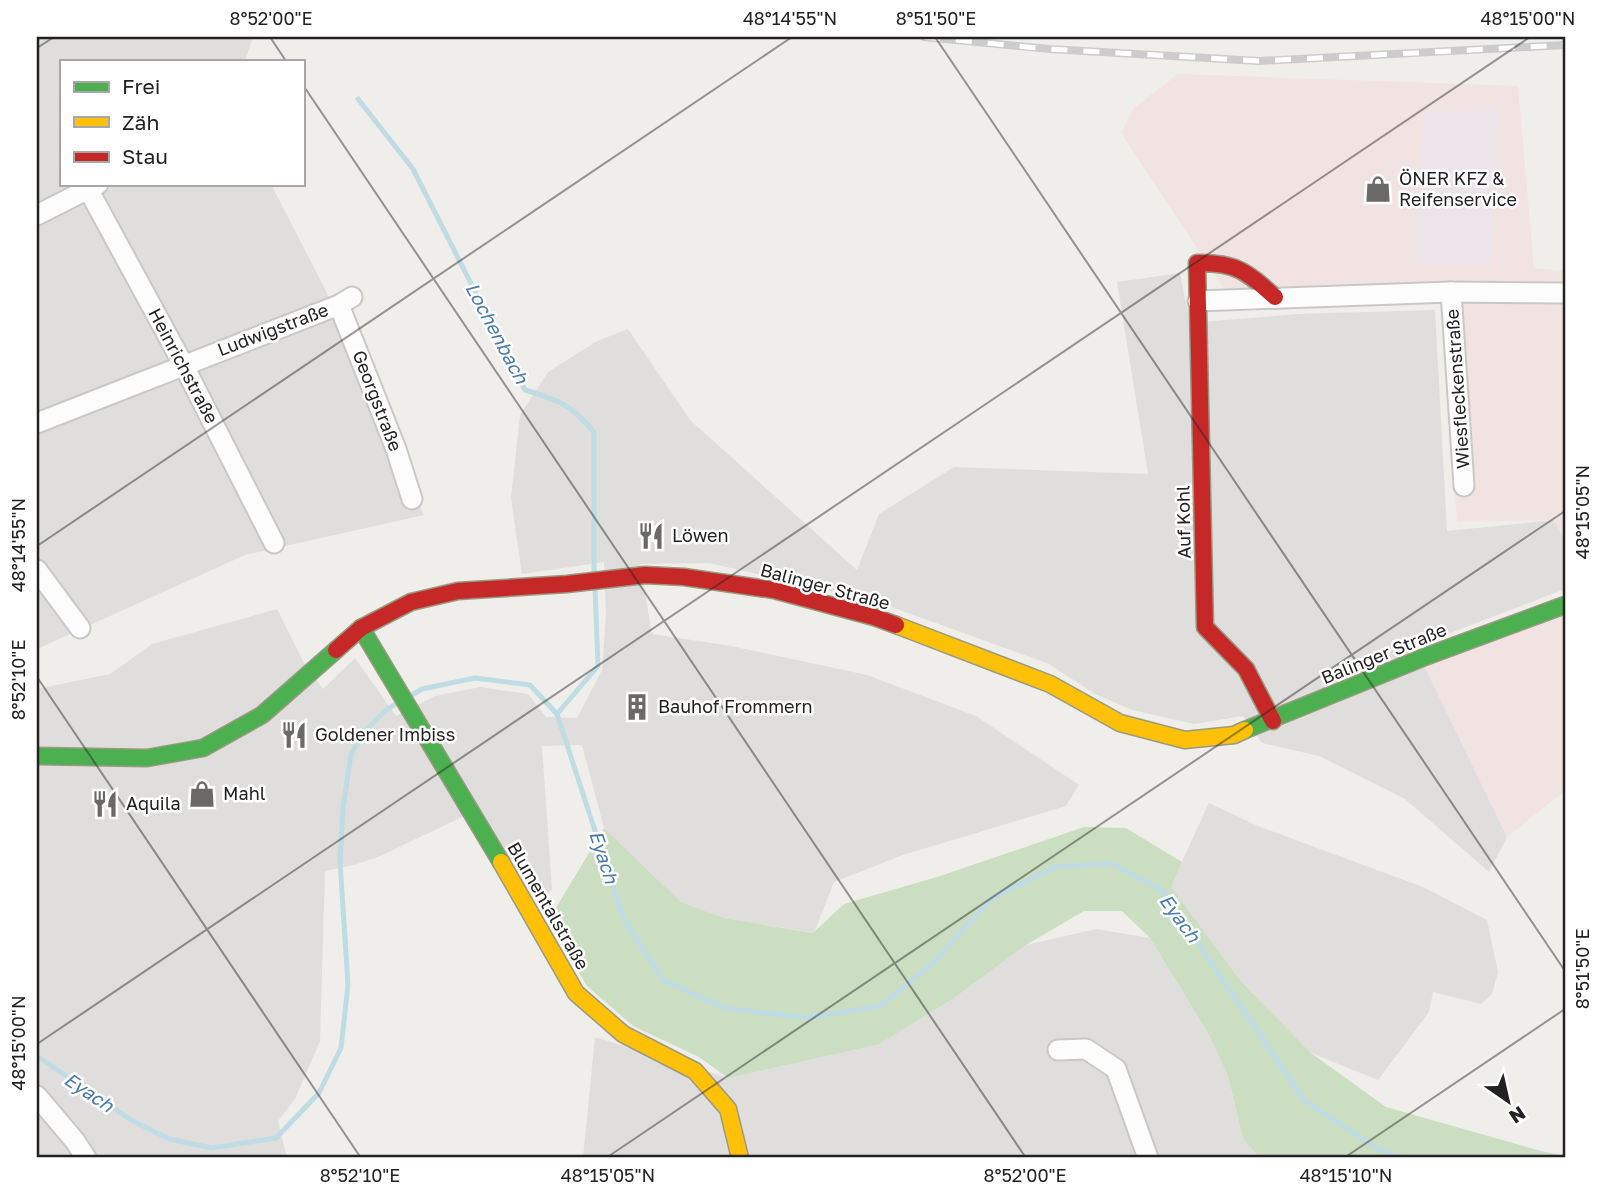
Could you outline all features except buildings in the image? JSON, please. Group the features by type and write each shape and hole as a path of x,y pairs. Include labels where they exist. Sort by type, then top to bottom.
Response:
{"main road":[{"path":"1198,301 1197,263 1223,261 1242,268 1275,297"},
{"name":"Auf Kohl","path":"1198,301 1205,627 1246,669 1273,721"},
{"name":"Balinger Straße","path":"37,756 148,758 203,748 262,715 361,628 411,602 458,591 567,584 645,575 684,577 774,590 874,617 1050,684 1120,723 1185,740 1234,735 1427,656 1565,605"},
{"name":"Blumentalstraße","path":"361,628 576,993 623,1034 695,1071 728,1109 740,1158"}],"street":[{"path":"37,215 94,187"},
{"name":"Heinrichstraße","path":"94,187 274,543"},
{"name":"Wiesfleckenstraße","path":"1451,292 1464,486"},
{"name":"Wiesfleckenstraße","path":"1198,301 1451,292 1565,293"},
{"name":"Ludwigstraße","path":"37,423 345,301"},
{"name":"Georgstraße","path":"345,301 412,499"},
{"path":"37,570 80,628"},
{"path":"1058,1050 1086,1049 1116,1069 1149,1158"},
{"path":"37,1096 86,1158"}],"shaded area":[{"path":"37,37 253,37 245,60 60,60 60,186 272,186 326,291 424,515 245,555 37,649"},
{"path":"1178,74 1518,86 1534,268 1565,271 1565,539 1554,520 1457,522 1442,303 1224,289 1121,133 1133,109"},
{"path":"1498,109 1491,265 1413,265 1424,111"},
{"path":"1180,273 1190,323 1298,314 1435,310 1447,531 1554,520 1565,539 1565,589 1416,646 1507,837 1489,872 1405,799 1319,756 1262,743 1243,716 1194,724 1132,710 1095,694 1049,664 875,601 709,563 640,564 652,634 731,646 867,675 976,716 1079,785 1066,806 903,855 834,882 814,933 724,918 681,902 604,828 582,745 542,746 552,889 540,905 479,809 378,857 325,871 320,1041 295,1099 278,1121 287,1158 37,1158 37,689 110,674 152,644 277,609 304,663 323,689 355,658 396,716 435,696 480,687 528,694 546,717 577,718 602,670 606,615 604,562 522,574 511,498 520,415 548,372 597,341 628,329 690,420 857,570 879,514 954,467 1148,474 1117,282"},
{"path":"1565,615 1565,791 1507,837 1424,666"},
{"path":"1209,803 1258,826 1423,887 1487,920 1498,972 1492,994 1481,1004 1433,992 1429,1012 1378,1080 1311,1053 1239,979 1170,887"},
{"path":"1096,929 1150,938 1209,1035 1228,1076 1243,1139 1260,1158 583,1158 595,1037 729,1078 957,996 1026,945"}],"green space":[{"path":"1084,827 1126,828 1182,862 1171,887 1239,979 1311,1053 1386,1107 1565,1158 1260,1158 1243,1139 1228,1076 1209,1035 1150,938 1122,911 1084,911 1026,945 957,996 879,1044 728,1078 699,1057 633,1026 587,986 548,921 604,828 681,902 724,918 813,933 844,904 937,877"}],"waterway":[{"name":"Lochenbach","path":"358,99 413,169 525,390 563,404 594,432 594,575"},
{"name":"Lochenbach","path":"557,714 598,666 595,588"},
{"name":"Eyach","path":"412,695 422,689 475,678 530,685 557,714 624,920 663,980 725,1008 805,1018 880,1006 933,963 992,898 1055,867 1111,863 1162,890 1304,1100 1378,1149 1403,1158"},
{"name":"Eyach","path":"37,1056 131,1120 169,1139 211,1148 276,1138 319,1093 341,1048 348,985 340,861 343,809 351,754 365,731 397,703"}],"railway":[{"path":"924,37 1049,49 1259,61 1565,45"}],"traffic: fast":[{"path":"1245,730 1427,656 1565,605"},
{"path":"361,628 501,862"},
{"path":"37,756 147,758 203,748 262,715 336,650"}],"traffic: slow":[{"path":"896,625 1050,684 1120,723 1185,740 1234,735 1245,730"},
{"path":"501,862 576,993 623,1034 695,1071 728,1109 740,1158"}],"traffic: jam":[{"path":"1273,721 1246,669 1205,627 1197,263 1222,264 1240,270 1275,297"},
{"path":"336,650 361,628 411,602 458,591 567,584 645,575 684,577 774,590 896,625"}],"place":[{"name":"ÖNER KFZ & Reifenservice","path":"1378,189"},
{"name":"Löwen","path":"651,536"},
{"name":"Bauhof Frommern","path":"637,707"},
{"name":"Goldener Imbiss","path":"294,735"},
{"name":"Mahl","path":"202,794"},
{"name":"Aquila","path":"105,804"}]}
